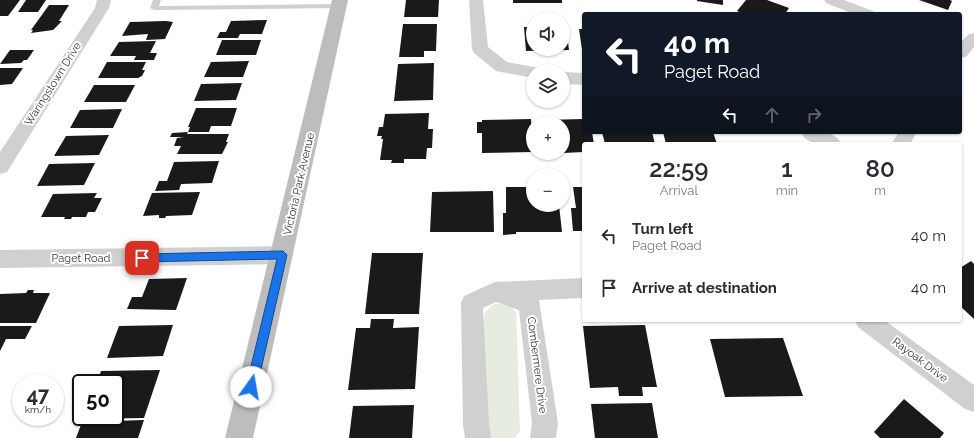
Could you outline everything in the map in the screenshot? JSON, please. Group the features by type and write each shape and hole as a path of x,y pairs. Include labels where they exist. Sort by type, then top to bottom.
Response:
{"main road":[{"name":"Victoria Park Avenue","path":"239,438 283,255 340,3"}],"street":[{"name":"Waringstown Drive","path":"0,167 102,8 104,0"},
{"path":"476,0 480,49 502,66 526,71"},
{"path":"831,0 863,12"},
{"path":"962,49 974,38"},
{"path":"570,78 582,79"},
{"path":"813,134 829,142"},
{"name":"Paget Road","path":"0,259 230,257 283,255"},
{"path":"478,438 476,425 472,304 495,292 582,288"},
{"name":"Combermere Drive","path":"495,292 529,303 545,423 543,438"},
{"name":"Rayoak Drive","path":"869,322 974,400"}],"lane":[{"path":"157,0 154,8 282,3 340,3"}],"shaded area":[{"path":"495,304 508,304 516,312 520,431 515,438 487,438 483,324 485,312"}],"building":[{"path":"0,0 20,0 8,16 0,16"},
{"path":"26,0 46,0 38,12 18,12"},
{"path":"406,0 439,0 438,17 404,17"},
{"path":"513,0 562,0 562,3 513,3"},
{"path":"723,0 723,5 697,1"},
{"path":"746,0 767,0 789,8 786,12 737,11"},
{"path":"919,0 950,0 952,1 948,10"},
{"path":"49,5 69,5 59,21 62,21 53,30 31,33 33,30 31,30"},
{"path":"267,20 262,34 240,34 238,38 217,38 220,32 226,32 231,21"},
{"path":"130,22 173,22 165,39 146,40 148,34 122,36"},
{"path":"403,24 437,24 436,51 424,51 424,57 399,57"},
{"path":"524,27 526,27 526,51"},
{"path":"579,29 582,29 582,49"},
{"path":"222,40 261,40 256,55 216,55"},
{"path":"156,41 150,53 157,53 154,60 134,60 136,56 110,56 119,42"},
{"path":"10,50 34,50 27,60 24,60 21,63 0,64"},
{"path":"249,61 243,77 204,77 211,62"},
{"path":"107,62 146,62 142,70 145,70 142,76 138,78 98,78"},
{"path":"434,63 433,100 394,101 398,64"},
{"path":"0,68 23,68 12,84 0,85"},
{"path":"242,83 236,100 194,101 201,84"},
{"path":"94,85 135,85 126,102 84,102"},
{"path":"196,108 237,108 231,126 211,126 209,132 188,132 190,127 188,127"},
{"path":"122,109 113,128 70,128 80,110"},
{"path":"429,113 428,129 433,129 432,148 427,148 426,159 404,159 404,163 391,163 392,160 380,160 383,139 381,139 382,136 377,136 379,127 383,127 385,114"},
{"path":"526,119 526,152 482,153 482,133 477,133 477,122 482,122 482,120"},
{"path":"570,119 582,119 582,134 592,134 594,142 582,142 582,152 570,153"},
{"path":"188,132 187,134 229,134 226,142 228,142 222,154 177,154 181,146 174,146 177,138 184,137 170,137 172,133"},
{"path":"602,134 652,134 654,142 604,142"},
{"path":"664,134 714,134 716,142 666,142"},
{"path":"109,135 99,155 54,156 66,136"},
{"path":"219,161 212,183 181,184 179,190 155,191 159,181 167,181 174,162"},
{"path":"95,163 84,185 37,186 49,164"},
{"path":"506,187 526,187 526,212 560,212 562,232 516,232 516,234 503,235 503,213 506,213"},
{"path":"573,187 582,187 582,231 573,231 571,208 576,208"},
{"path":"493,191 494,232 430,232 432,192"},
{"path":"200,192 192,215 166,216 165,218 159,218 159,215 143,216 152,193"},
{"path":"97,193 94,198 102,198 95,212 88,212 86,217 72,217 71,219 64,219 65,217 41,217 53,194"},
{"path":"372,253 423,253 419,314 365,314"},
{"path":"971,261 974,264 974,319 962,308 962,267"},
{"path":"187,278 176,310 127,309 132,297 142,297 149,279"},
{"path":"28,290 34,290 33,293 50,293 36,323 0,323 0,294 26,293"},
{"path":"371,319 394,319 393,328 419,327 415,389 348,390 356,328 370,328"},
{"path":"173,325 163,356 107,358 119,326"},
{"path":"645,325 657,387 642,387 643,396 619,396 618,387 590,388 583,326"},
{"path":"0,326 32,326 25,339 6,339 0,351"},
{"path":"783,338 803,396 725,397 710,339"},
{"path":"160,370 144,418 124,418 124,374 100,374 101,371"},
{"path":"904,399 944,433 940,438 880,438 874,432"},
{"path":"652,403 658,438 595,438 591,404"},
{"path":"414,405 412,438 349,438 353,406"},
{"path":"144,420 138,438 76,438 80,426 124,426 124,421"}],"route":[{"path":"142,258 283,255 251,387"}]}
